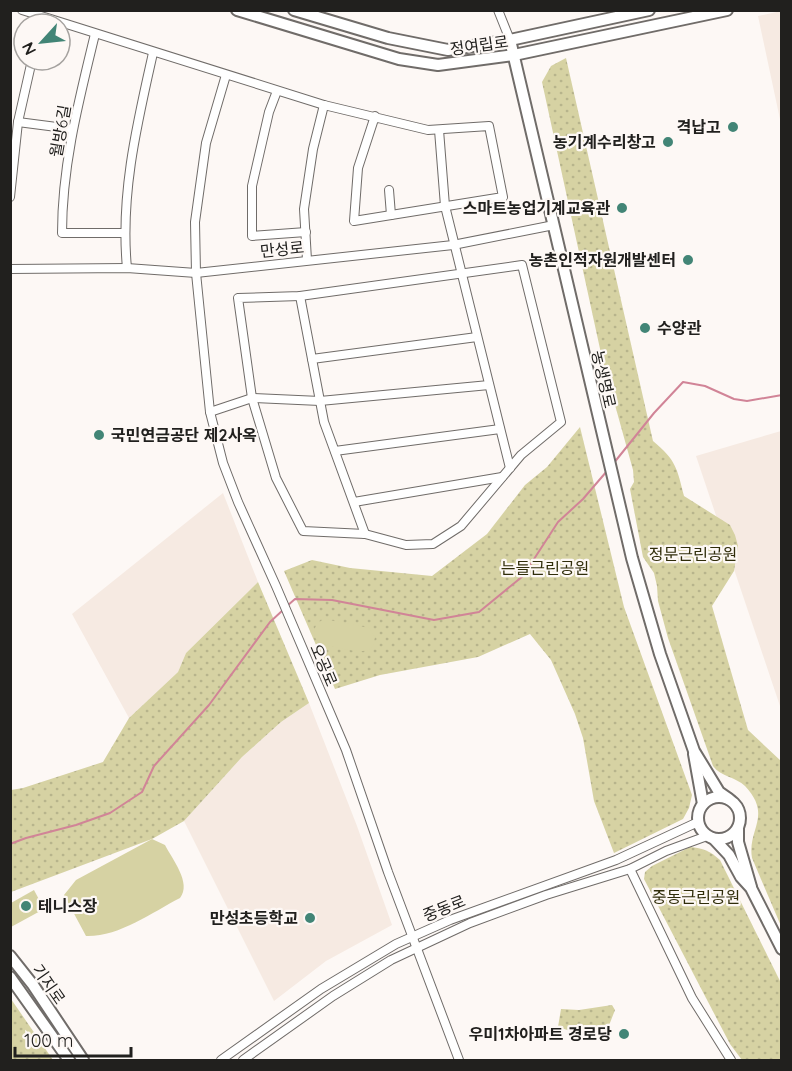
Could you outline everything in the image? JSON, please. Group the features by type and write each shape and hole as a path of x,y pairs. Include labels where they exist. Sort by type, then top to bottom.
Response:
{"street":[{"name":"정여립로","path":"237,10 399,59 438,66 514,55 727,10"},
{"name":"정여립로","path":"294,10 388,38 448,50 510,40 648,10"},
{"name":"농생명로","path":"498,10 514,55 632,558 660,654 694,751"},
{"path":"72,28 324,105 375,116 428,130 489,126 503,197 354,221 358,168 375,116"},
{"name":"월방6길","path":"95,34 72,129 62,233 124,233"},
{"path":"127,268 124,233 133,140 153,53"},
{"path":"10,197 18,122 29,72"},
{"name":"오공로","path":"226,75 206,143 195,222 196,273 210,412 223,463 346,750 459,1060"},
{"path":"277,91 269,112 252,186 252,236 306,232"},
{"path":"307,260 306,199 313,148 324,105"},
{"path":"18,122 72,129"},
{"path":"438,129 445,206 453,245 510,468"},
{"path":"389,190 391,215"},
{"name":"만성로","path":"10,269 127,268 196,273 453,245 554,225"},
{"path":"522,265 561,422 521,454 461,526 433,544 406,545 365,534 303,531 276,478 252,398 238,298 300,296 460,273 522,265"},
{"path":"300,296 324,422 365,534"},
{"path":"312,359 477,337"},
{"path":"210,412 252,398 320,401 489,385"},
{"path":"335,451 500,429"},
{"path":"354,502 502,477"},
{"path":"694,751 719,792 739,810 738,843 751,888"},
{"path":"694,751 703,804 698,815 700,827 729,855 741,877 751,888 782,949"},
{"path":"703,804 715,797 729,799"},
{"name":"중동로","path":"221,1060 321,989 372,957 412,936 493,903 607,863 698,822"},
{"path":"711,838 722,840 733,835 738,829"},
{"name":"중동로","path":"243,1060 381,965 470,923 515,905 630,869 666,851 711,838"},
{"path":"630,869 689,992 731,1060"},
{"name":"기지로","path":"10,956 33,985 83,1060"},
{"name":"기지로","path":"10,977 69,1060"}],"shaded area":[{"path":"782,11 781,124 758,16"},
{"path":"781,431 781,709 696,456"},
{"path":"223,493 258,582 186,653 178,672 129,718 72,614"},
{"path":"309,703 357,826 392,925 326,961 274,1001 184,821 242,757 281,722"}],"green space":[{"name":"정문근린공원","path":"566,58 653,441 671,459 684,496 730,525 738,546 734,571 712,606 748,730 781,761 781,926 752,858 751,848 757,822 757,806 745,786 716,770 713,766 668,638 658,601 654,573 643,557 630,489 634,482 633,470 602,358 542,82 551,66"},
{"name":"는들근린공원","path":"580,427 624,607 692,795 683,819 614,853 594,801 583,738 575,714 551,660 530,634 478,657 380,675 335,689 284,571 312,560 350,568 432,576 487,534 525,485 547,467"},
{"path":"258,582 309,703 281,722 242,757 184,821 152,839 11,892 11,790 103,762 129,718 178,672 186,653"},
{"path":"324,619 369,628 375,637 372,646 368,650 358,651 318,642 315,629"},
{"path":"152,839 165,845 180,871 184,885 180,898 111,933 86,936 64,895 76,880"},
{"name":"중동근린공원","path":"690,847 706,850 720,860 781,983 781,1060 742,1060 730,1044 644,879 645,872 652,866"},
{"name":"테니스장","path":"34,890 44,909 11,927 11,903"},
{"path":"11,999 53,1060 11,1060"},
{"path":"612,1005 615,1010 608,1028 590,1030 580,1034 558,1027 561,1009 579,1010"}],"waterway":[{"path":"613,464 654,413 683,382 705,386 734,399 747,401 782,395"},
{"path":"287,606 295,599 332,600 434,620 479,612 523,576 558,522 583,499 607,471"},
{"path":"10,844 110,813 142,792 154,766 209,705 270,622 283,610"}],"place":[{"name":"격납고","path":"733,127"},
{"name":"농기계수리창고","path":"668,142"},
{"name":"스마트농업기계교육관","path":"622,208"},
{"name":"농촌인적자원개발센터","path":"688,260"},
{"name":"수양관","path":"645,328"},
{"name":"국민연금공단 제2사옥","path":"99,435"},
{"name":"테니스장","path":"26,906"},
{"name":"만성초등학교","path":"310,918"},
{"name":"우미1차아파트 경로당","path":"624,1034"}]}
